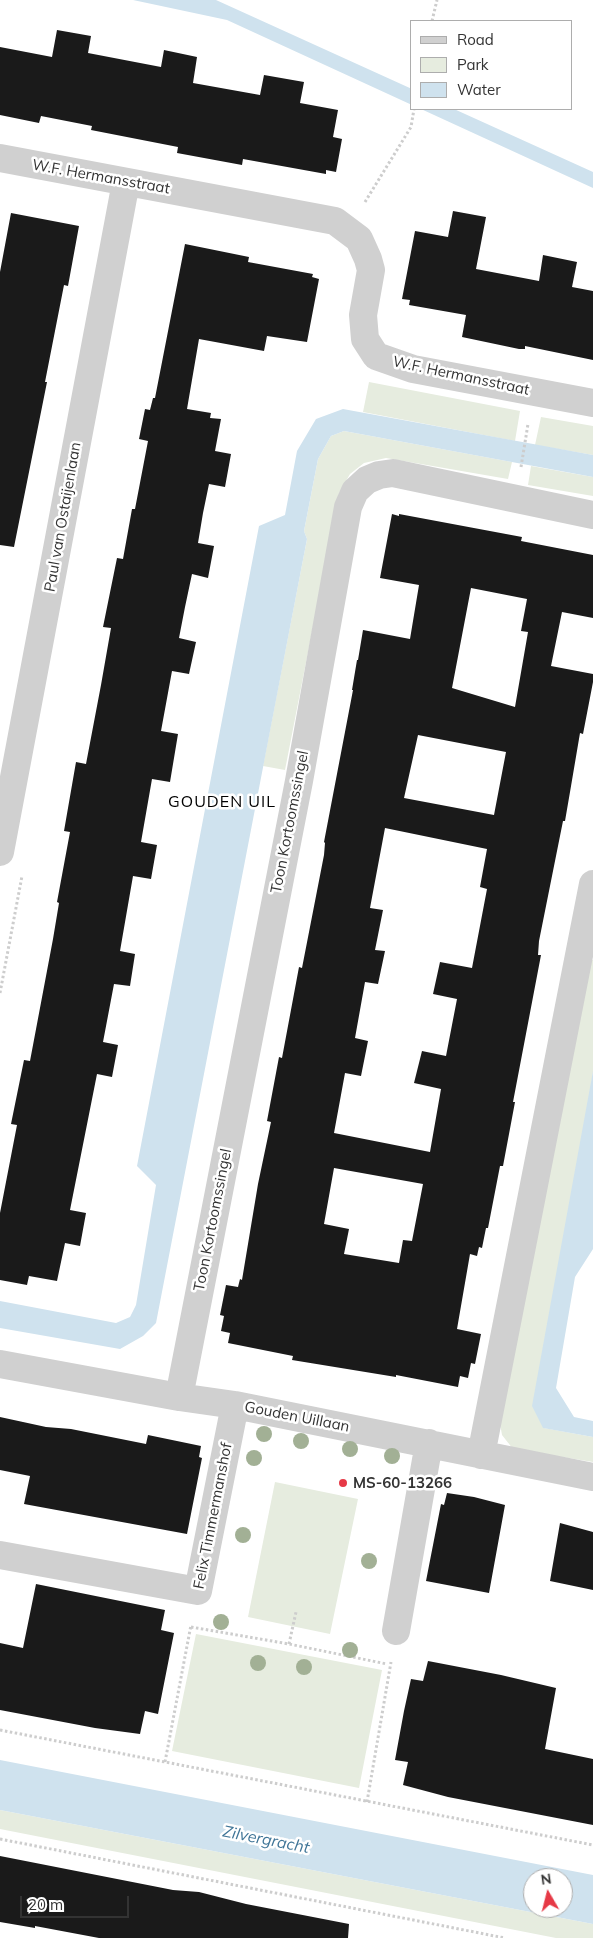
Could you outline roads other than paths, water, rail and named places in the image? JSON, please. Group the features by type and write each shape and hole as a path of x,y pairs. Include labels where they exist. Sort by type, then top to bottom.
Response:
{"street":[{"name":"W.F. Hermansstraat","path":"0,158 335,221 359,238 364,246 371,270 363,315 365,339 376,356 413,369 593,403"},
{"name":"Paul van Ostaijenlaan","path":"0,852 126,182"},
{"name":"Toon Kortoomssingel","path":"179,1398 299,781 348,507 355,491 367,480 379,475 393,473 593,515"},
{"path":"481,1455 593,884"},
{"name":"Gouden Uillaan","path":"0,1364 179,1398 235,1405 593,1477"},
{"name":"Felix Timmermanshof","path":"0,1555 198,1591 235,1405"},
{"path":"396,1631 429,1443"}],"water":[{"path":"133,0 216,0 410,88 410,104 227,20"},
{"path":"423,110 456,110 593,172 593,188"},
{"path":"343,409 593,455 593,477 344,431 331,436 318,459 304,531 307,539 156,1323 143,1336 120,1349 0,1328 0,1301 116,1323 130,1317 136,1305 156,1185 137,1166 259,526 285,515 297,451 316,419"},
{"path":"593,1071 593,1249 575,1277 556,1388 574,1417 593,1421 593,1437 543,1428 532,1406"},
{"name":"Zilvergracht","path":"0,1760 557,1868 523,1868 523,1911 0,1810"},
{"path":"573,1871 593,1875 593,1924 562,1918 573,1918"}],"place":[{"name":"MS-60-13266","path":"343,1483"}],"district":[{"name":"GOUDEN UIL","path":"222,802"}]}
